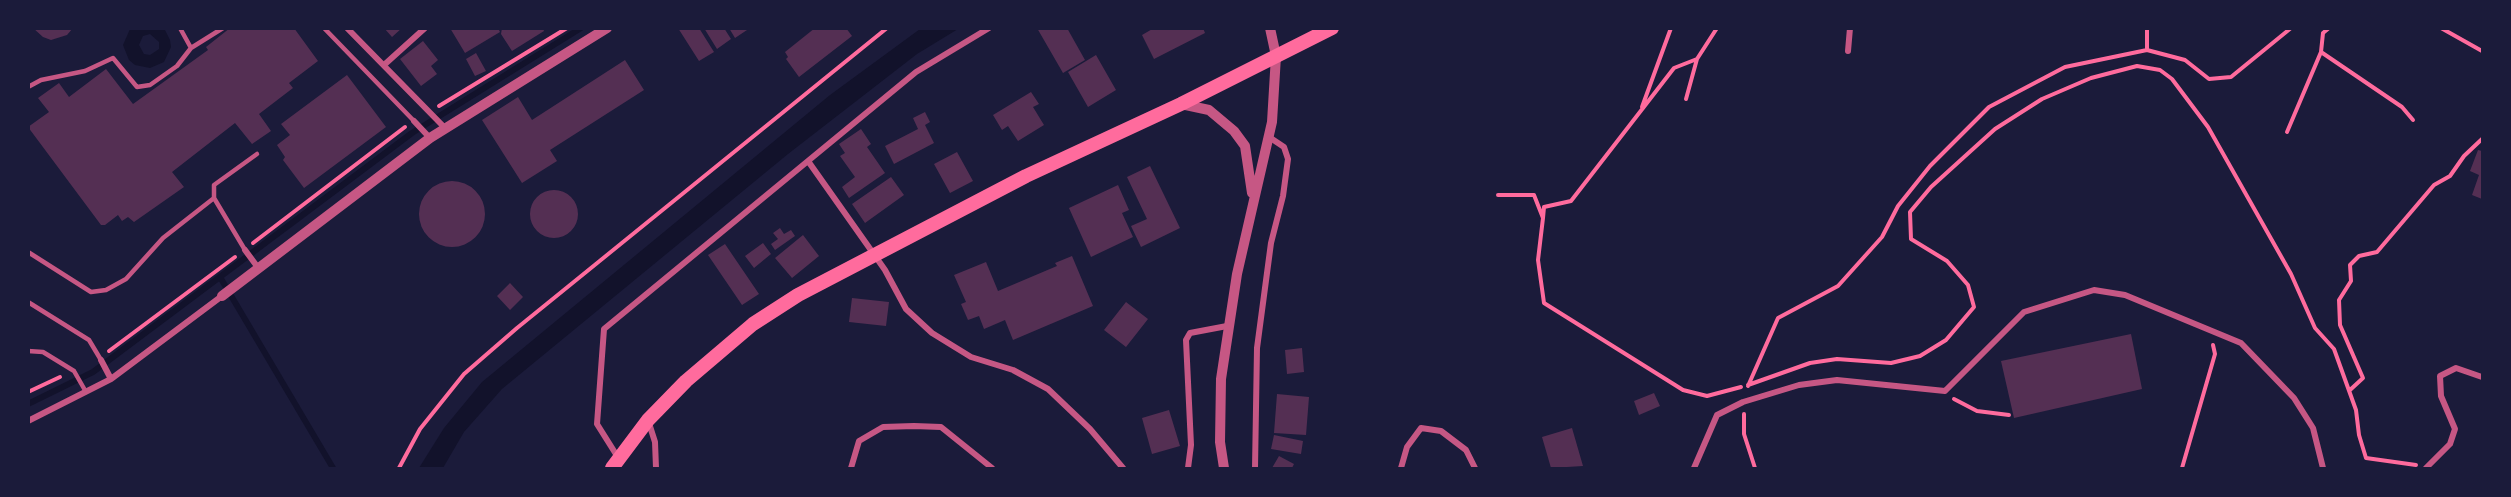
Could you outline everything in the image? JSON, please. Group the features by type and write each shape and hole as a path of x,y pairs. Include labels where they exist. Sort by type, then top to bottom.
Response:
{"main road":[{"path":"616,464 648,420 711,357 753,324 798,295 1026,176 1181,104 1332,28"}],"street":[{"path":"347,28 442,125"},
{"path":"384,65 425,28"},
{"path":"28,421 111,379 237,285 256,265 427,135 607,28"},
{"path":"616,464 597,424 604,329 916,72 989,28"},
{"path":"1224,468 1220,442 1221,378 1227,326 1269,137 1277,82 1276,56 1270,28"},
{"path":"1848,51 1850,28"},
{"path":"1181,104 1209,110 1222,118 1245,146 1251,170 1252,206"},
{"path":"414,122 427,135"},
{"path":"1256,468 1257,348 1271,243 1283,196 1288,159 1284,147 1269,137"},
{"path":"808,161 873,255 906,309 932,333 971,357 1013,370 1048,389 1090,429 1123,468"},
{"path":"246,251 256,265"},
{"path":"1694,468 1717,415 1743,402 1799,385 1837,380 1945,391 2024,312 2094,290 2125,296 2241,343 2294,398 2313,428 2323,468"},
{"path":"1188,468 1191,433 1186,340 1190,333 1227,326"},
{"path":"100,359 111,379"},
{"path":"2428,467 2450,444 2455,429 2441,396 2440,376 2456,368 2482,377"},
{"path":"648,420 655,442 656,468"},
{"path":"851,468 859,441 883,427 914,426 941,427 992,468"},
{"path":"1401,468 1407,447 1421,428 1441,431 1466,450 1475,468"}],"lane":[{"path":"180,28 190,48"},
{"path":"28,87 41,80 86,71 113,58 137,87 150,85 177,66 190,48 223,28"},
{"path":"324,28 414,122"},
{"path":"246,251 214,198 214,184 257,154"},
{"path":"28,252 91,292 106,290 126,279 163,238 214,198"},
{"path":"28,302 89,340 100,359"},
{"path":"28,351 43,352 75,372 86,392"}],"path":[{"path":"431,113 567,28"},
{"path":"399,468 420,429 464,374 517,328 887,28"},
{"path":"1641,110 1671,28"},
{"path":"1686,99 1697,59 1717,28"},
{"path":"2147,28 2147,50"},
{"path":"1755,468 1744,434 1743,402 1778,318 1838,286 1882,237 1898,206 1930,166 1989,107 2064,67 2147,50 2185,60 2209,79 2231,77 2291,28"},
{"path":"2287,132 2321,52 2323,33 2329,28"},
{"path":"2440,28 2482,51"},
{"path":"2321,52 2402,107 2413,120"},
{"path":"1697,59 1674,68 1571,201 1544,207 1538,260 1545,303 1683,390 1707,396 1819,362 1838,359 1891,363 1920,356 1946,340 1974,307 1968,285 1947,261 1911,239 1910,212 1931,187 1995,129 2042,99 2091,78 2137,66 2160,70 2172,79 2208,127 2291,274 2314,328 2334,350 2356,410 2359,435 2366,458 2428,467"},
{"path":"100,359 414,122"},
{"path":"2350,390 2363,378 2340,325 2339,300 2351,281 2350,265 2359,256 2377,252 2434,185 2450,176 2464,156 2482,140"},
{"path":"1498,195 1534,195 1543,218"},
{"path":"2182,468 2215,354 2211,331"},
{"path":"28,392 75,372"},
{"path":"1945,391 1956,401 1977,411 2009,415"}],"shaded area":[{"path":"164,28 171,47 164,62 150,68 135,65 129,60 123,45 130,29","holes":["150,34 159,42 159,49 150,55 144,54 139,45 143,36"]},
{"path":"920,29 958,29 917,54 788,154 502,389 464,432 443,468 419,468 444,428 482,382 830,95"}],"building":[{"path":"33,28 73,28 67,35 51,40 43,37"},
{"path":"230,28 294,28 318,61 289,83 293,88 259,114 271,131 252,144 235,123 172,172 184,187 134,222 128,217 122,221 118,215 105,225 101,225 28,127 49,112 38,98 59,83 69,97 106,69 133,104 208,50 206,47"},
{"path":"384,28 402,28 392,37"},
{"path":"450,28 498,28 500,32 465,53"},
{"path":"502,28 543,28 544,31 512,51 501,34"},
{"path":"678,28 699,28 714,52 699,61"},
{"path":"704,28 724,28 731,39 717,49"},
{"path":"729,28 750,28 735,38"},
{"path":"815,28 846,28 852,36 799,77 786,59 788,57 785,52"},
{"path":"1037,28 1067,28 1085,60 1063,73"},
{"path":"1154,28 1203,28 1205,33 1154,59 1142,35"},
{"path":"423,41 438,60 431,66 437,74 421,86 400,59"},
{"path":"476,53 486,71 475,76 466,59"},
{"path":"1096,55 1116,90 1088,107 1068,72"},
{"path":"625,60 644,90 550,150 557,161 522,183 482,120 518,97 532,120"},
{"path":"347,75 386,127 304,188 283,160 285,157 277,145 290,135 281,124"},
{"path":"1031,92 1039,104 1033,107 1044,125 1018,141 1008,126 1002,130 993,115"},
{"path":"925,112 930,122 925,125 934,143 894,164 885,146 918,129 913,118"},
{"path":"861,129 871,144 867,147 885,173 849,198 842,187 855,177 840,156 845,153 839,144"},
{"path":"2478,150 2482,151 2482,199 2472,195 2479,175 2470,171"},
{"path":"957,152 973,181 950,193 934,164"},
{"path":"1150,166 1180,228 1141,247 1131,226 1147,219 1127,177"},
{"path":"891,177 904,195 865,223 852,204"},
{"path":"452,181 465,184 475,191 482,201 485,214 482,227 475,237 465,244 452,247 439,244 429,237 422,227 419,214 422,201 429,191 439,184"},
{"path":"1118,185 1129,210 1122,213 1133,237 1091,257 1069,208"},
{"path":"549,190 559,190 571,197 578,209 578,219 571,231 559,238 549,238 534,227 530,219 530,209 541,194"},
{"path":"780,228 784,234 791,230 795,236 775,250 771,244 778,239 773,233"},
{"path":"803,235 819,256 792,278 775,258"},
{"path":"763,243 771,254 754,268 745,256"},
{"path":"725,244 759,294 742,305 708,255"},
{"path":"1072,256 1093,306 1013,340 1005,320 984,329 979,316 968,320 961,304 966,302 954,275 986,262 998,291 1057,266 1055,263"},
{"path":"510,283 523,297 510,310 497,296"},
{"path":"852,298 889,302 886,326 849,322"},
{"path":"1126,302 1148,319 1126,347 1104,330"},
{"path":"2131,334 2142,389 2014,418 2001,361"},
{"path":"1302,348 1304,372 1287,374 1285,350"},
{"path":"1654,393 1660,406 1639,415 1634,401"},
{"path":"1277,394 1309,397 1306,435 1274,433"},
{"path":"1169,410 1180,446 1152,454 1142,418"},
{"path":"1572,428 1583,466 1551,468 1542,437"},
{"path":"1274,435 1303,441 1301,454 1271,449"},
{"path":"1279,456 1294,464 1292,468 1272,468"}],"waterway":[{"path":"28,404 93,372 412,133 581,28"},
{"path":"220,277 333,468"}]}
